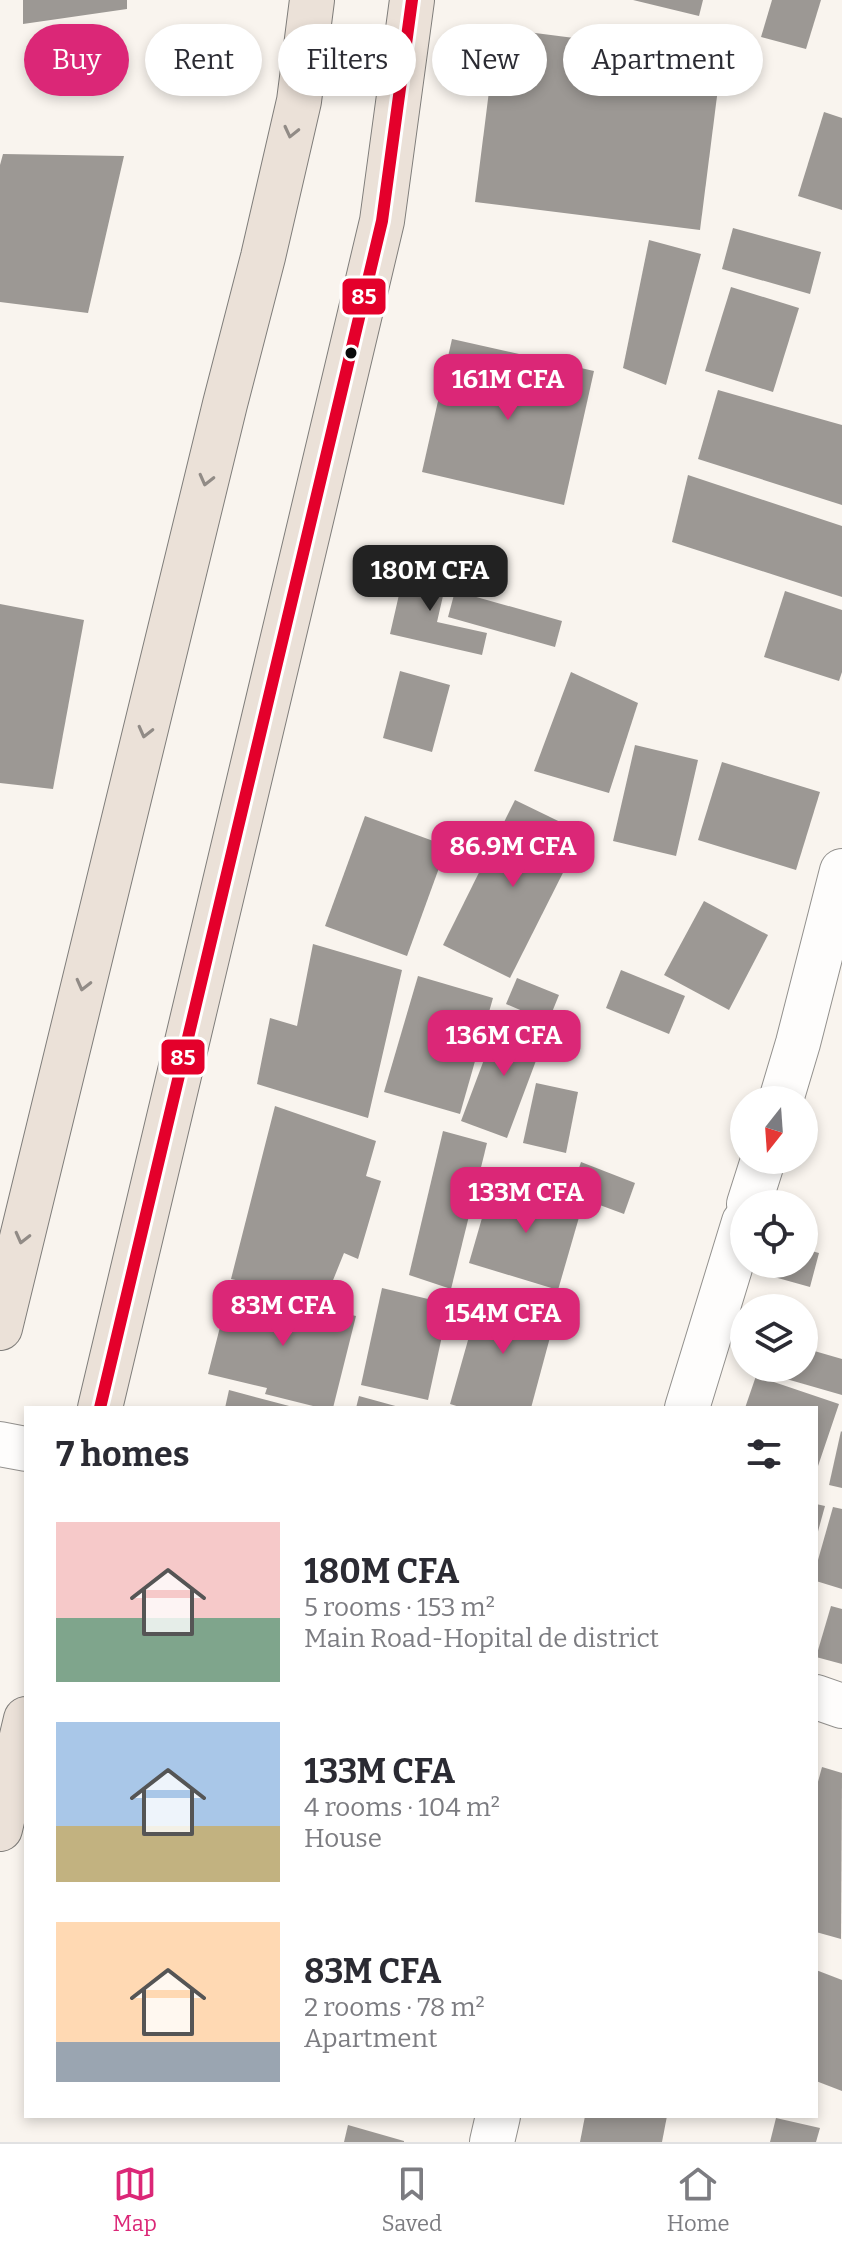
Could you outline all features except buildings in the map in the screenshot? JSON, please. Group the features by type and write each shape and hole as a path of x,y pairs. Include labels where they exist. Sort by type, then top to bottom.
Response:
{"main road":[{"path":"0,1328 263,257 299,101 312,0"},
{"path":"100,1406 382,221 412,0"},
{"path":"0,1829 24,1727"}],"street":[{"path":"785,1086 842,871"},
{"path":"688,1406 730,1268"},
{"path":"0,1444 24,1449"},
{"path":"818,1698 842,1706"},
{"path":"492,2142 498,2118"}],"transit line":[{"name":"85","path":"100,1406 382,221 412,0"}]}
